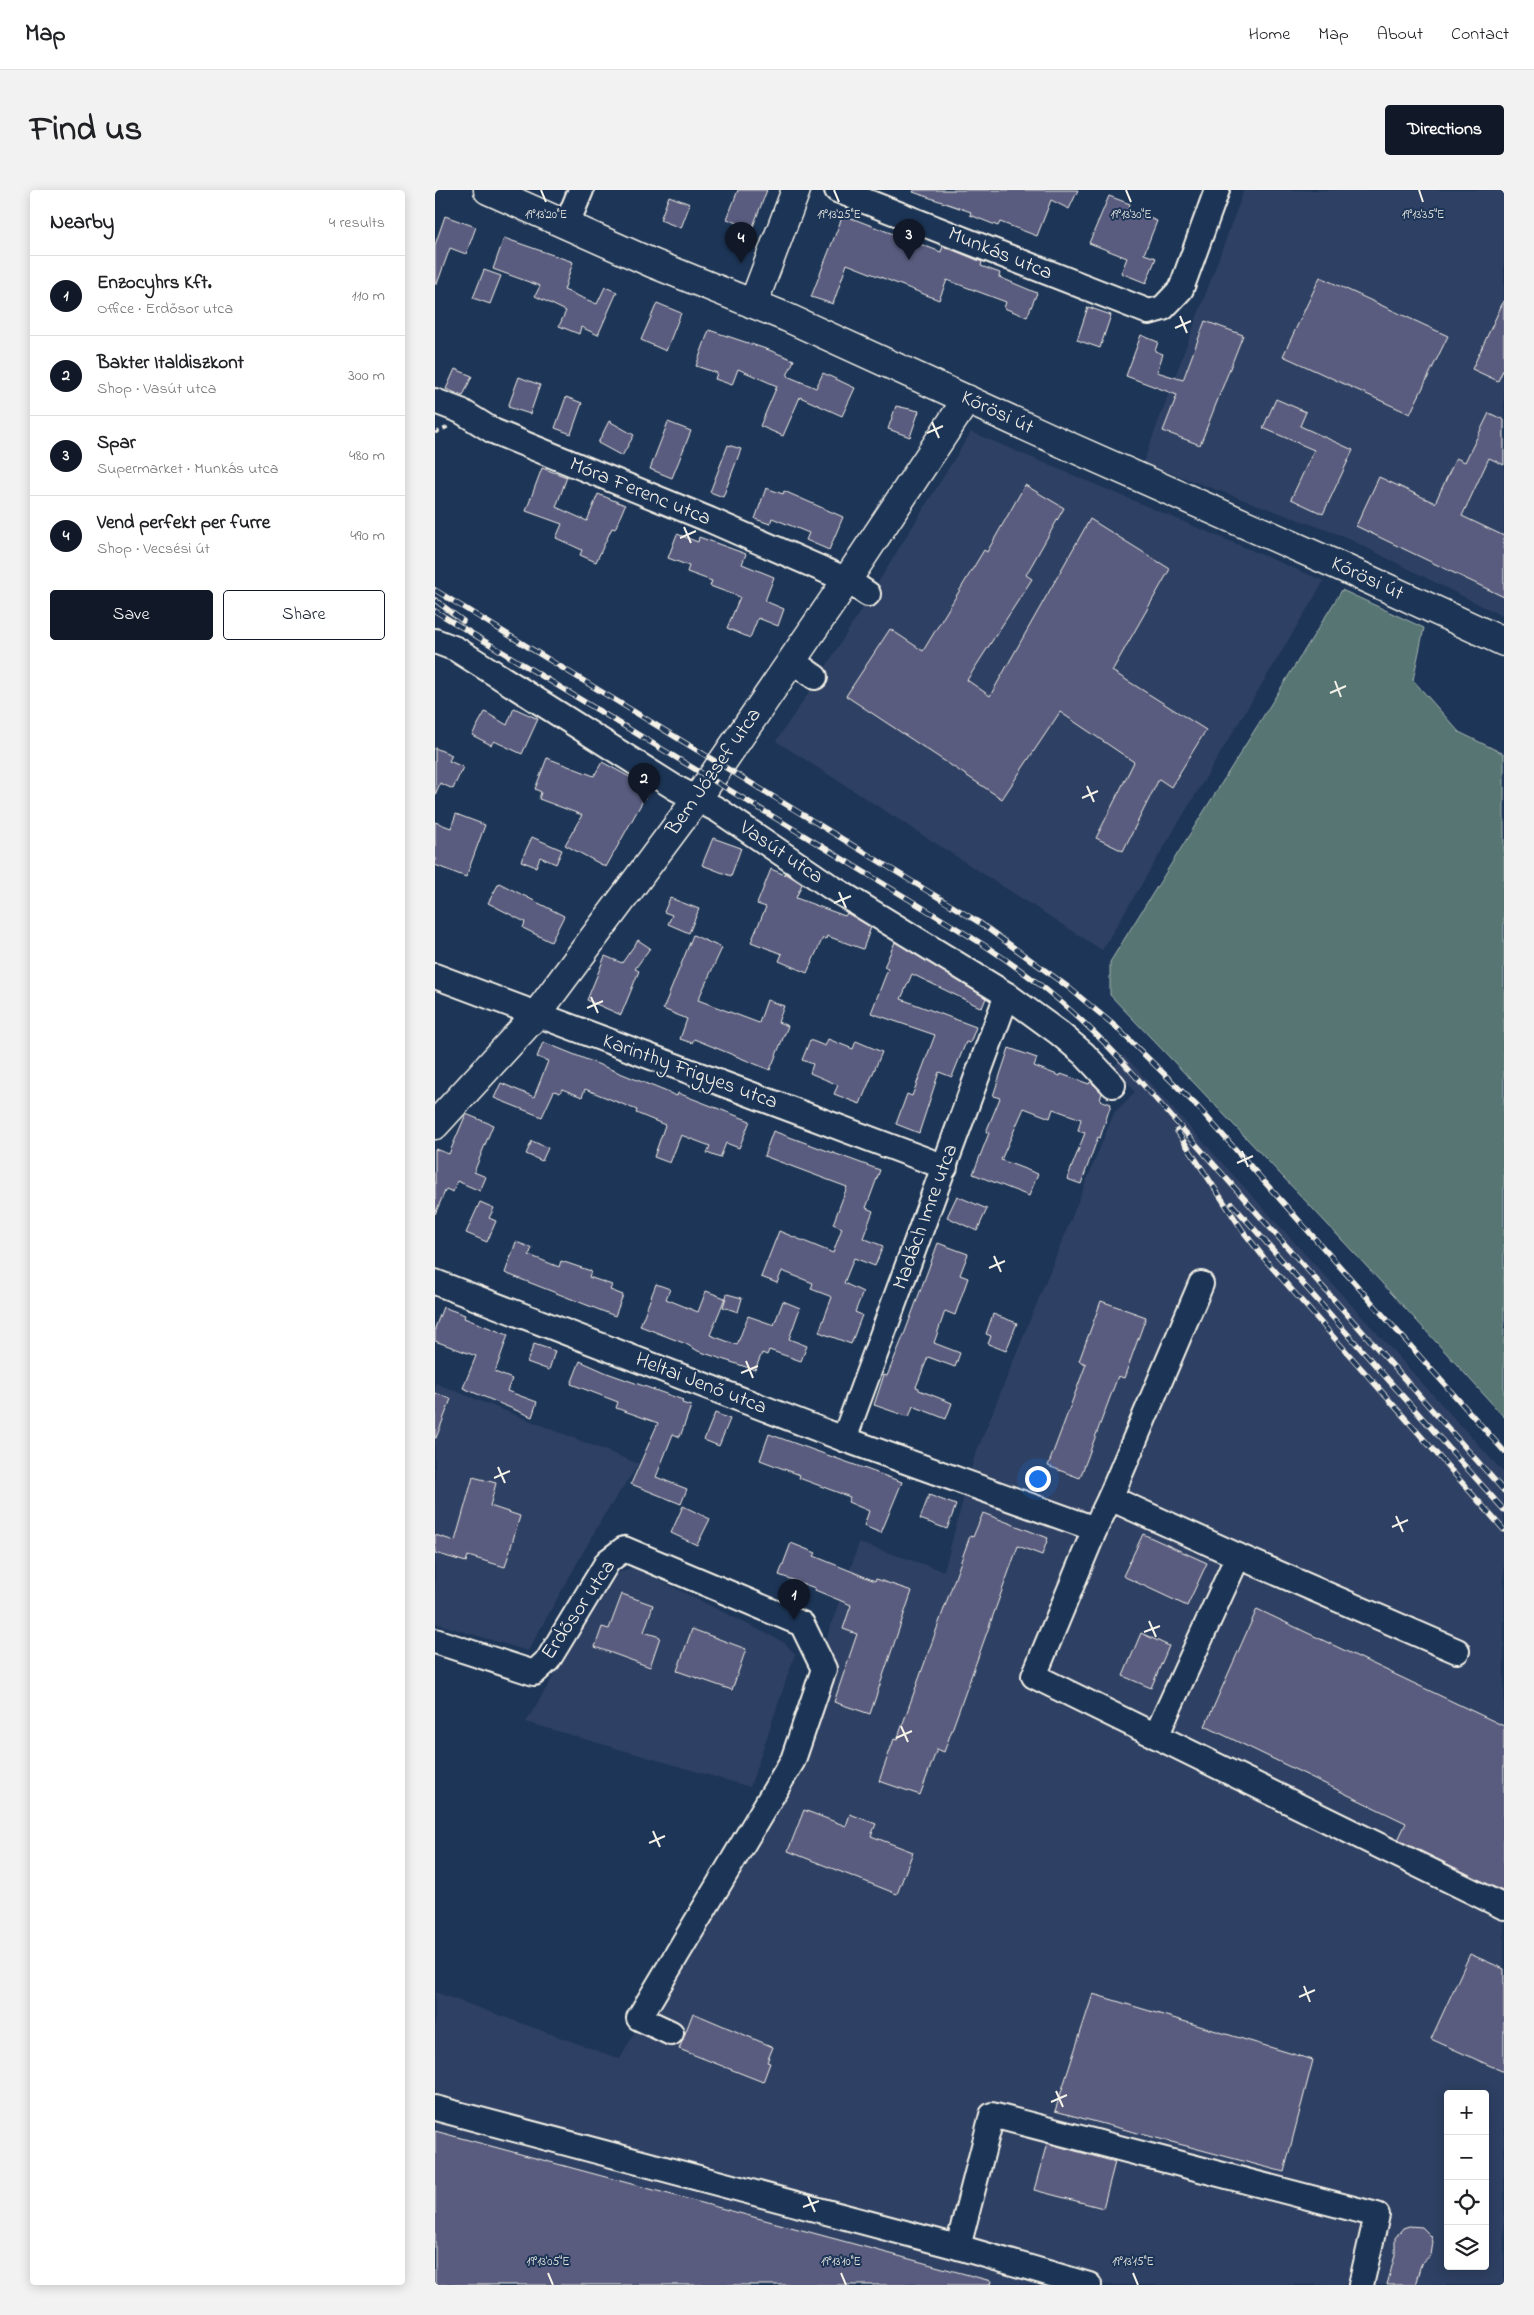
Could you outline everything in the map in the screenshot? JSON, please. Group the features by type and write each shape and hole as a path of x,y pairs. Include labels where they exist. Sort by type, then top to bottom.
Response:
{"main road":[{"name":"Kőrösi út","path":"488,190 566,226 711,288 786,317 1073,448 1346,568 1504,642"},
{"path":"753,304 796,190"},
{"name":"Bem József utca","path":"435,1125 536,1015 697,799 792,660 857,587 967,399"}],"street":[{"path":"566,226 581,190"},
{"name":"Munkás utca","path":"837,190 1149,312 1163,308 1181,289 1217,190"},
{"name":"Móra Ferenc utca","path":"435,401 461,411 493,431 710,520 857,587"},
{"name":"Vasút utca","path":"435,641 456,649 674,788 718,810 831,887 1007,995 1084,1054 1113,1085"},
{"path":"792,660 815,677"},
{"name":"Karinthy Frigyes utca","path":"435,976 945,1167"},
{"name":"Madách Imre utca","path":"844,1439 1007,995"},
{"name":"Heltai Jenő utca","path":"435,1282 844,1439 1095,1529"},
{"path":"1201,1284 1034,1676 1504,1907"},
{"path":"1109,1498 1457,1652"},
{"name":"Erdősor utca","path":"435,1641 534,1673 548,1660 607,1561 624,1549 802,1624 824,1669 793,1760 639,2018 671,2033"},
{"path":"1156,1736 1238,1556"},
{"path":"435,2108 1089,2285"},
{"path":"958,2248 992,2115 1377,2215 1361,2285"}],"shaded area":[{"path":"1244,190 1504,190 1504,617 1343,536 1143,463"},
{"path":"971,432 1324,581 1102,950 776,741 820,676"},
{"path":"1125,1056 1504,1473 1504,2285 435,2285 435,1992 620,2059 783,1766 859,1543 944,1571 974,1458 1114,1113 1135,1092 1114,1066"},
{"path":"435,1383 639,1464 604,1515 528,1651 435,1623"},
{"path":"633,1567 785,1643 795,1654 750,1787 526,1722 615,1574"}],"green space":[{"path":"1342,590 1424,628 1413,680 1459,732 1504,754 1504,1417 1309,1205 1110,995 1110,962"}],"building":[{"path":"738,190 767,190 752,229 727,219"},
{"path":"914,190 1078,190 1069,209 1051,200 1037,236 1000,222 998,226 970,215 971,212 913,192"},
{"path":"669,196 690,204 681,228 660,220"},
{"path":"1109,196 1130,204 1128,210 1157,221 1144,254 1156,258 1146,283 1121,273 1127,258 1089,243"},
{"path":"843,215 941,252 943,246 982,262 981,266 1000,273 999,277 1037,293 1027,317 1004,308 1006,302 947,280 939,300 847,264 833,304 811,297"},
{"path":"445,216 476,227 466,254 450,248 437,284 435,284 435,245"},
{"path":"504,238 573,262 564,290 597,304 605,287 617,292 598,335 581,327 579,334 559,326 566,311 535,296 540,286 493,269"},
{"path":"484,270 501,276 490,304 473,298"},
{"path":"1320,277 1448,336 1410,414 1283,356"},
{"path":"1504,300 1504,368 1498,381 1472,369"},
{"path":"657,303 681,313 666,351 641,340"},
{"path":"1088,307 1111,315 1100,348 1077,340"},
{"path":"1205,321 1243,335 1200,445 1163,431 1177,395 1126,376 1141,335 1158,342 1155,351 1163,354 1157,372 1183,380"},
{"path":"709,330 794,360 787,376 816,388 823,373 855,388 842,416 800,397 783,436 760,426 777,386 738,369 732,385 715,379 717,373 696,366"},
{"path":"455,369 472,376 463,396 446,389"},
{"path":"519,377 540,385 530,414 508,407"},
{"path":"566,397 582,403 571,434 555,428"},
{"path":"1276,399 1306,412 1300,426 1353,450 1323,514 1291,499 1314,450 1263,428"},
{"path":"896,406 919,411 910,437 888,429"},
{"path":"1489,413 1504,420 1504,465 1489,458 1462,516 1504,536 1504,597 1356,526 1379,477 1435,503 1456,458 1465,462"},
{"path":"609,421 634,435 622,456 598,443"},
{"path":"668,422 691,431 672,478 650,469"},
{"path":"728,445 741,449 723,497 710,492"},
{"path":"542,468 567,477 556,507 587,521 598,494 625,505 615,529 612,528 596,562 580,555 582,550 556,538 562,524 526,511"},
{"path":"1025,485 1064,508 1026,575 1032,579 967,680 990,696 1090,519 1170,569 1112,671 1206,730 1171,787 1159,779 1123,851 1096,838 1134,762 1060,712 1002,799 846,696 890,629 923,651 984,550 987,552"},
{"path":"766,488 783,494 784,491 843,517 829,550 806,540 809,533 772,518 770,524 755,519"},
{"path":"677,534 698,542 699,537 746,554 742,564 774,577 765,601 784,609 778,626 758,618 750,638 727,628 740,597 710,586 712,581 687,572 689,566 668,558"},
{"path":"514,708 538,719 522,754 494,741 491,745 472,735 485,712 507,725"},
{"path":"435,748 452,755 449,761 463,767 453,789 440,783 435,795"},
{"path":"547,758 594,776 602,762 650,788 606,867 565,845 582,815 539,799 541,792 535,789"},
{"path":"456,814 485,825 466,877 435,865 435,822 451,828"},
{"path":"532,837 562,850 556,864 540,857 536,867 521,861"},
{"path":"713,838 741,848 731,876 702,865"},
{"path":"771,869 785,875 785,873 802,884 796,898 845,916 847,913 871,927 863,949 827,936 826,939 823,938 807,973 779,961 782,954 751,942 766,907 757,904"},
{"path":"499,883 564,916 551,942 523,928 525,922 488,903"},
{"path":"670,898 699,909 689,933 668,924 672,915 664,912"},
{"path":"693,935 722,948 698,1000 759,1023 767,1000 784,1006 778,1022 788,1026 770,1070 694,1039 692,1043 680,1039 687,1019 663,1009"},
{"path":"638,940 650,948 635,969 639,971 621,1015 587,1000 605,956 622,963"},
{"path":"895,942 986,998 982,1008 912,974 901,999 976,1027 970,1043 966,1042 952,1077 939,1072 919,1133 896,1124 907,1094 912,1096 935,1035 871,1013 888,969 884,967"},
{"path":"828,1039 853,1049 856,1041 882,1052 860,1104 834,1094 838,1085 810,1073 813,1064 802,1060 810,1040 825,1046"},
{"path":"543,1042 677,1096 678,1093 750,1121 739,1148 726,1143 720,1158 707,1153 710,1146 681,1135 670,1163 654,1157 665,1125 636,1113 637,1110 585,1089 582,1097 562,1089 560,1093 554,1091 542,1117 494,1098 501,1083 534,1097 548,1061 537,1057"},
{"path":"1009,1048 1037,1058 1034,1066 1060,1076 1061,1074 1089,1084 1090,1082 1092,1083 1102,1093 1100,1100 1111,1104 1100,1138 1098,1137 1081,1184 1067,1179 1085,1133 1078,1131 1081,1119 1053,1109 1050,1118 1024,1108 1001,1160 1038,1174 1029,1196 973,1174 989,1133 986,1132 1000,1098 993,1096"},
{"path":"466,1114 493,1125 474,1172 486,1177 480,1191 457,1181 453,1192 446,1189 435,1214 435,1149 449,1154"},
{"path":"773,1131 880,1170 866,1208 873,1211 863,1238 883,1246 875,1266 854,1258 844,1283 863,1292 855,1312 862,1315 851,1344 819,1332 832,1297 811,1289 813,1283 782,1271 777,1283 761,1277 779,1231 833,1253 842,1228 833,1224 847,1187 764,1156"},
{"path":"532,1141 548,1148 542,1161 526,1154"},
{"path":"957,1196 987,1209 977,1231 947,1217"},
{"path":"480,1202 494,1208 489,1218 496,1221 487,1242 466,1233"},
{"path":"516,1242 532,1248 529,1255 559,1267 561,1261 591,1271 589,1277 612,1285 610,1290 623,1295 615,1316 505,1273"},
{"path":"938,1243 968,1254 960,1275 968,1278 955,1315 945,1311 934,1343 960,1353 955,1367 928,1357 916,1387 919,1390 952,1403 946,1419 913,1406 909,1417 874,1405 884,1375 887,1376 905,1332"},
{"path":"656,1284 670,1289 666,1299 698,1312 706,1291 725,1298 710,1335 737,1345 748,1316 774,1325 783,1301 800,1308 789,1339 807,1346 801,1361 769,1350 767,1355 762,1353 755,1370 698,1351 686,1344 640,1326"},
{"path":"727,1294 742,1298 738,1312 723,1307"},
{"path":"1101,1301 1146,1317 1124,1378 1118,1376 1080,1478 1048,1466 1086,1364 1079,1361"},
{"path":"443,1307 465,1315 464,1318 508,1335 495,1372 512,1379 507,1391 537,1402 532,1417 463,1388 476,1356 435,1341 435,1328"},
{"path":"993,1314 1017,1323 1006,1351 988,1344 991,1336 986,1334"},
{"path":"534,1344 555,1351 549,1370 527,1362"},
{"path":"580,1361 607,1373 683,1400 682,1403 691,1406 680,1437 673,1434 656,1477 687,1489 681,1504 631,1484 658,1423 616,1408 618,1402 571,1384"},
{"path":"435,1393 451,1399 436,1438 435,1438"},
{"path":"715,1413 730,1419 719,1446 704,1440"},
{"path":"769,1434 902,1482 881,1533 864,1526 869,1511 848,1502 850,1497 799,1478 800,1475 760,1460"},
{"path":"473,1477 496,1483 490,1506 520,1516 505,1567 468,1556 466,1562 435,1553 435,1535 455,1541"},
{"path":"929,1495 956,1505 947,1529 920,1519"},
{"path":"683,1506 710,1519 697,1545 671,1533"},
{"path":"983,1513 1048,1538 1042,1555 1018,1546 944,1752 937,1749 920,1795 879,1781 894,1739 897,1740 970,1536 973,1537"},
{"path":"1143,1534 1207,1563 1187,1606 1123,1576"},
{"path":"791,1543 816,1553 814,1556 875,1581 876,1579 912,1591 870,1714 834,1702 857,1634 843,1629 851,1605 815,1590 815,1588 779,1575"},
{"path":"622,1594 653,1605 644,1632 660,1637 650,1667 595,1647 602,1627 609,1629"},
{"path":"1257,1609 1504,1726 1504,1892 1398,1840 1406,1823 1205,1726"},
{"path":"692,1629 746,1649 732,1690 677,1671"},
{"path":"1141,1633 1169,1646 1151,1688 1123,1676"},
{"path":"804,1810 846,1826 850,1814 876,1824 871,1836 913,1852 897,1894 788,1851"},
{"path":"1470,1954 1504,1969 1504,2072 1431,2039"},
{"path":"1093,1994 1313,2060 1284,2172 1055,2111"},
{"path":"693,2013 773,2047 767,2062 770,2063 763,2082 679,2049"},
{"path":"435,2131 991,2281 990,2285 435,2285"},
{"path":"1047,2143 1115,2162 1103,2208 1034,2190"},
{"path":"1409,2226 1422,2227 1431,2236 1433,2242 1431,2255 1421,2264 1415,2285 1387,2285 1395,2255 1395,2238 1403,2228"}],"railway":[{"path":"435,590 980,923 1068,987 1115,1026 1197,1106 1504,1451"},
{"path":"435,600 463,621"},
{"path":"435,611 984,945 1057,998 1122,1061 1504,1491"},
{"path":"1177,1131 1243,1231 1268,1263 1504,1530"},
{"path":"1232,1204 1504,1510"}],"place":[{"name":"Spar","path":"909,260"},
{"name":"Vend perfekt per furre","path":"741,263"},
{"name":"Bakter Italdiszkont","path":"644,804"},
{"name":"Enzocyhrs Kft.","path":"794,1620"}]}
